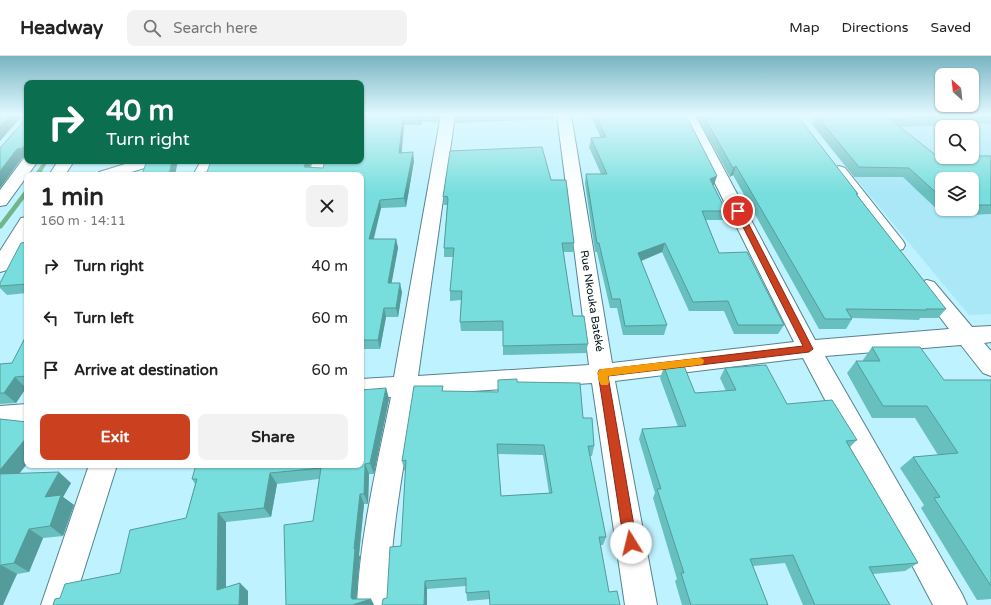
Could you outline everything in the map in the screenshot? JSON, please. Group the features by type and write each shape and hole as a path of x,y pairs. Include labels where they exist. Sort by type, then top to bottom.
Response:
{"street":[{"path":"373,605 374,572 378,535 405,385 444,141"},
{"name":"Rue Nkouka Batéké","path":"568,141 602,373 641,605"},
{"path":"701,141 809,349 951,605"},
{"path":"829,159 965,336 991,367"},
{"path":"0,201 28,164"},
{"path":"112,172 130,165"},
{"path":"0,266 24,227"},
{"path":"364,389 602,373 809,349 991,334"},
{"path":"0,417 24,415"},
{"path":"57,605 102,468"}],"shaded area":[{"path":"824,141 935,141 935,164 979,164 979,141 991,141 991,314 969,315"}],"building":[{"path":"7,141 24,141 24,146 22,148 17,149 0,171 0,148"},
{"path":"364,141 400,141 399,153 413,152 404,198 380,200 369,239 396,239 388,283 400,283 396,308 384,308 378,340 364,340 364,172 207,172 210,164 305,164 304,167 323,168 324,164 364,164"},
{"path":"592,141 699,141 717,176 710,179 726,211 702,211 719,253 747,252 784,325 738,325 728,301 693,302 665,243 638,253 667,325 625,326 620,299 612,299 599,243 597,243 586,174 607,174"},
{"path":"718,141 817,141 858,194 856,194 946,309 846,309 852,319 825,319 736,166 733,168"},
{"path":"837,141 917,141 935,155 935,164 979,164 979,156 991,156 991,205 979,205 979,172 935,172 935,192 909,168 859,167"},
{"path":"542,147 551,180 566,180 574,243 562,243 573,316 584,316 588,344 503,346 503,321 460,322 462,291 450,291 454,248 444,248 448,199 447,196 443,197 450,151"},
{"path":"146,164 171,164 170,172 143,172"},
{"path":"24,242 24,284 0,286 0,283 21,243"},
{"path":"24,340 24,376 15,377 4,393 0,393 0,364 12,363"},
{"path":"872,347 920,347 944,380 991,380 991,586 934,498 940,497 913,457 958,453 927,406 883,406 856,361 880,361"},
{"path":"766,365 787,404 832,400 857,440 846,441 918,563 869,567 890,605 815,605 793,555 750,559 768,605 691,605 681,573 684,573 657,489 661,489 642,429 686,426 664,367 684,366 695,393 736,390 725,368"},
{"path":"517,379 517,382 580,383 583,418 592,418 594,446 588,446 606,537 599,537 609,592 617,591 620,605 490,605 489,591 466,593 466,578 425,581 424,605 382,605 383,599 387,598 390,547 401,546 406,460 402,461 414,386 443,386 442,391 498,392 498,380","holes":["497,444 544,445 552,493 501,496"]},
{"path":"386,388 370,463 365,464 364,494 360,494 354,549 351,597 352,599 371,599 352,605 286,605 284,525 313,521 321,468 364,468 364,390"},
{"path":"0,419 24,422 24,441 0,470"},
{"path":"195,468 321,468 270,473 264,508 218,513 217,590 240,583 239,605 53,605 55,599 60,598 65,584 120,573 130,530 186,518 197,479 192,479"},
{"path":"59,472 45,497 61,495 50,526 29,529 14,563 1,565 0,568 0,474"}],"waterway":[{"path":"39,172 44,164"},
{"path":"0,227 24,195"}],"slow traffic":[{"path":"604,382 602,373 699,361"}],"route":[{"path":"631,543 602,373 809,349 738,211"}]}
